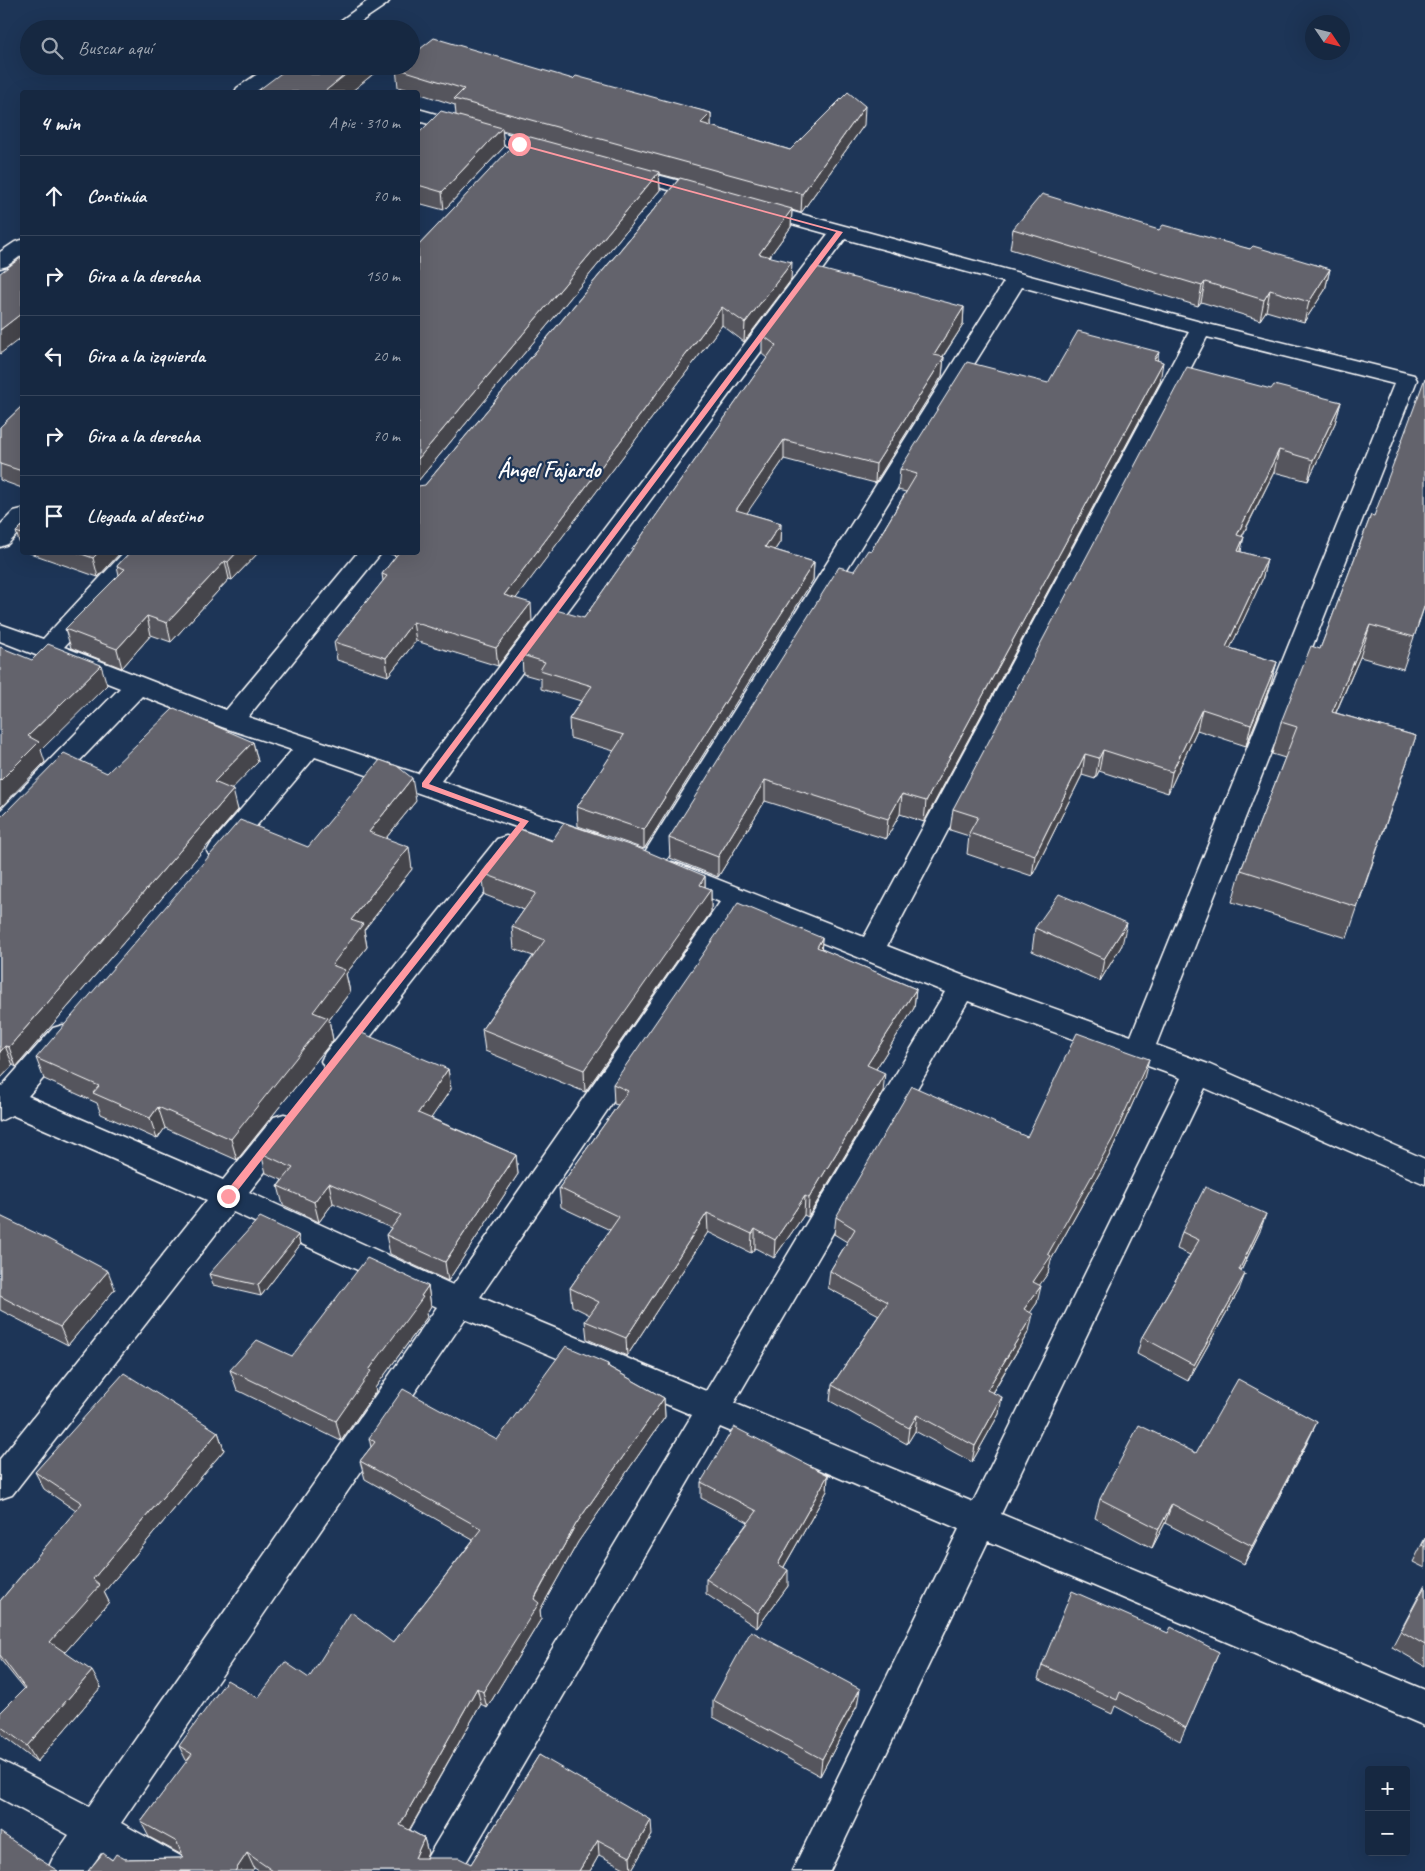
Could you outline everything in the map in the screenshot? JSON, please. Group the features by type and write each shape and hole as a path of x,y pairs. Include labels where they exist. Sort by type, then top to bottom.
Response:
{"street":[{"path":"351,20 381,0"},
{"path":"247,90 270,75"},
{"path":"287,75 328,90"},
{"path":"420,117 512,151 565,156"},
{"path":"602,166 670,194 735,202 840,232 1201,328 1406,380 1140,1050"},
{"path":"424,785 840,232"},
{"path":"0,262 20,247"},
{"path":"650,863 1017,278"},
{"path":"870,952 1201,328"},
{"path":"0,539 20,518"},
{"path":"47,650 135,555"},
{"path":"231,721 369,555"},
{"path":"0,632 231,721 310,746 650,863 870,952 1198,1072 1425,1172"},
{"path":"0,827 137,686"},
{"path":"207,866 310,746"},
{"path":"321,1079 526,821"},
{"path":"66,1871 736,899"},
{"path":"440,1871 962,987"},
{"path":"78,1017 3,1102 228,1196 458,1302 1425,1708"},
{"path":"811,1871 1198,1072"},
{"path":"0,1484 303,1102"},
{"path":"0,1778 171,1871"}],"building":[{"path":"434,38 573,79 576,76 711,113 701,123 790,150 848,92 865,106 802,194 454,99 464,89 419,75 420,49"},
{"path":"279,75 345,75 326,90 259,90"},
{"path":"441,111 502,128 442,192 420,186 420,132"},
{"path":"523,135 659,172 420,457 420,244"},
{"path":"680,178 792,209 759,254 792,262 745,323 722,307 504,595 531,603 496,648 413,622 386,658 334,642 387,576 382,574 397,555 420,555 420,486 425,485"},
{"path":"1042,194 1159,230 1163,225 1250,249 1253,246 1330,269 1309,302 1270,290 1264,300 1205,282 1202,286 1013,229"},
{"path":"20,258 20,315 0,330 0,273"},
{"path":"813,267 964,307 934,355 944,357 876,464 784,440 736,510 781,523 765,547 814,562 644,830 577,807 624,735 569,719 592,686 540,670 545,662 522,655 556,610 584,618 776,345 762,335"},
{"path":"1078,331 1159,352 1154,359 1163,362 926,801 902,794 888,819 765,780 718,857 669,838 839,567 854,571 868,550 871,551 917,474 900,469 967,362 1048,383"},
{"path":"1187,367 1271,389 1274,385 1341,402 1313,460 1279,450 1237,535 1244,537 1238,551 1267,559 1226,647 1277,662 1251,725 1202,709 1172,772 1103,750 1099,758 1085,754 1035,855 969,833 978,817 953,809"},
{"path":"1425,378 1425,604 1414,637 1370,625 1332,712 1416,736 1357,907 1241,870 1297,727 1281,722 1311,646 1320,649 1371,515 1374,516"},
{"path":"20,408 20,470 0,464 0,427"},
{"path":"84,555 96,555 93,558"},
{"path":"127,555 234,555 228,562 225,561 167,623 147,616 117,649 65,629 125,569 117,566"},
{"path":"48,644 101,665 28,736 39,742 0,781 0,647 32,660"},
{"path":"174,708 253,742 214,782 233,790 9,1047 5,1046 0,1052 0,816 64,753 107,773"},
{"path":"380,760 397,766 412,778 369,832 409,847 351,920 363,924 332,965 345,970 313,1012 328,1018 231,1139 158,1107 150,1118 93,1093 99,1086 36,1058 240,820 308,847"},
{"path":"564,823 641,849 705,876 700,885 711,889 584,1070 482,1029 545,940 512,927 536,893 482,873 517,828 552,841"},
{"path":"1059,894 1127,923 1104,959 1035,928"},
{"path":"738,903 822,938 817,947 916,989 867,1065 885,1073 809,1198 805,1196 775,1240 755,1229 752,1234 707,1213 626,1338 585,1321 599,1302 570,1288 619,1217 559,1188 628,1091 613,1084"},
{"path":"357,1031 448,1069 418,1113 516,1155 445,1262 386,1235 401,1215 329,1183 314,1202 278,1186 293,1168 261,1153"},
{"path":"1077,1033 1149,1059 1113,1138 1048,1254 1051,1256 1033,1282 1041,1286 1024,1309 1033,1314 987,1390 1002,1397 975,1446 917,1415 909,1428 832,1385 888,1302 830,1271 855,1229 836,1217 912,1086 1027,1137"},
{"path":"1205,1187 1266,1214 1239,1270 1245,1274 1194,1365 1142,1337 1199,1240 1182,1232"},
{"path":"0,1216 108,1271 60,1327 0,1296"},
{"path":"260,1217 298,1235 258,1285 209,1274"},
{"path":"367,1258 428,1286 421,1296 423,1297 369,1370 371,1371 336,1421 230,1370 257,1340 292,1356"},
{"path":"566,1346 608,1364 607,1366 664,1398 576,1524 534,1599 539,1603 483,1692 477,1688 400,1825 424,1838 415,1858 459,1858 471,1864 539,1755 651,1820 630,1857 598,1840 579,1871 273,1871 247,1853 235,1871 88,1871 103,1853 112,1860 116,1854 125,1859 183,1858 177,1842 141,1822 192,1754 179,1746 227,1680 258,1698 285,1662 309,1678 351,1612 393,1643 482,1529 360,1461 375,1442 369,1438 403,1389 497,1440"},
{"path":"124,1373 218,1432 93,1579 100,1585 50,1642 92,1671 27,1746 0,1726 0,1713 25,1688 0,1655 0,1601 82,1503 35,1472"},
{"path":"1238,1379 1317,1422 1252,1546 1172,1504 1159,1529 1100,1499 1139,1425 1196,1453"},
{"path":"734,1427 828,1475 778,1564 788,1570 758,1613 706,1579 757,1511 701,1482"},
{"path":"1425,1586 1425,1645 1401,1631"},
{"path":"1072,1591 1168,1633 1171,1627 1219,1652 1186,1728 1120,1692 1117,1700 1042,1665"},
{"path":"751,1631 860,1689 822,1759 713,1700"},
{"path":"0,1832 36,1858 58,1871 0,1871"}],"district":[{"name":"Ángel Fajardo","path":"549,470"}],"route":[{"path":"228,1196 526,821 424,785 840,232 519,144"}]}
